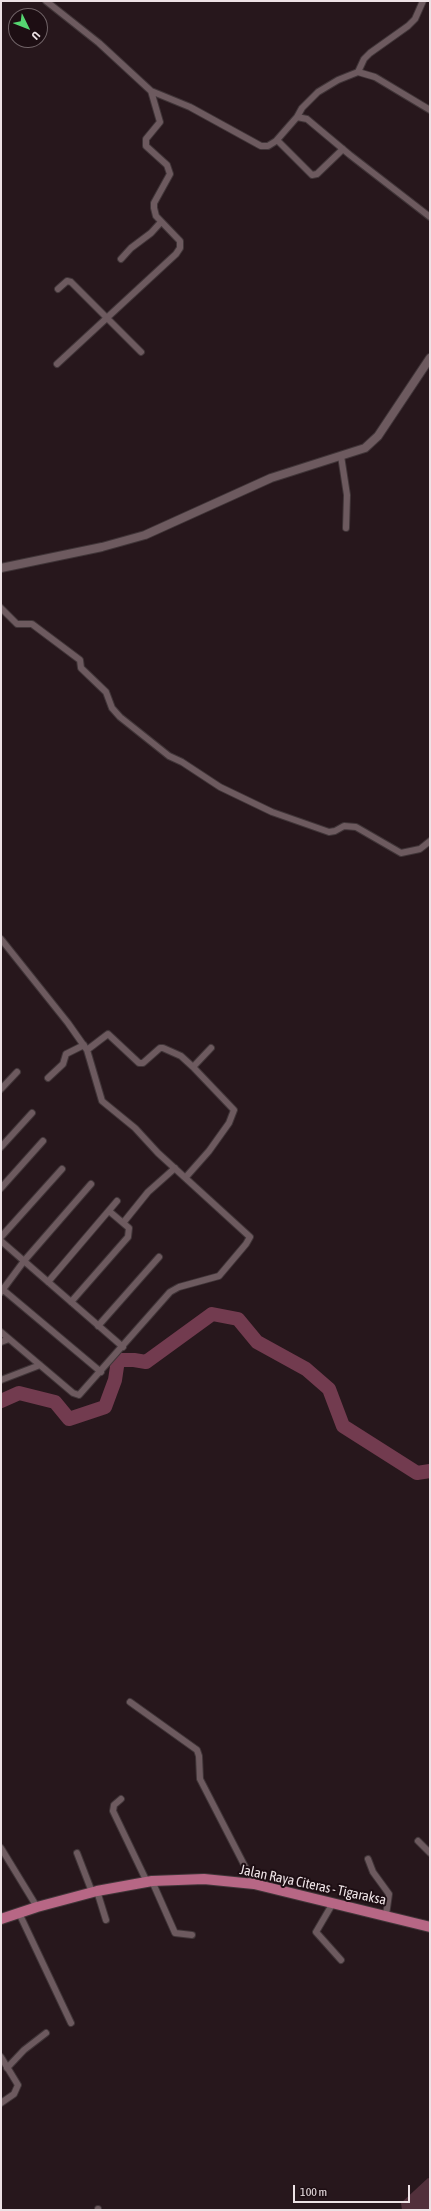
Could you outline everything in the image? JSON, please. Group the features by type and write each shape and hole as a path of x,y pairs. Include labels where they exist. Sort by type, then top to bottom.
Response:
{"main road":[{"name":"Jalan Raya Citeras - Tigaraksa","path":"1,1919 37,1907 95,1892 150,1882 204,1879 254,1884 386,1915 430,1927"}],"street":[{"path":"46,1 99,43 151,91 190,107 261,146 271,144 277,140 297,117 302,108 318,92 338,80 358,72 375,77 430,110"},
{"path":"358,72 364,59 370,53 408,26 414,19 423,1"},
{"path":"57,364 107,320 178,252 180,241 161,222 155,212 154,203 169,177 170,170 146,146 146,139 160,122 151,91"},
{"path":"297,117 303,117 312,122 343,149 430,217"},
{"path":"277,140 312,175 317,174 343,149"},
{"path":"121,259 131,248 151,233 161,222"},
{"path":"58,289 67,281 70,281 107,320 141,352"},
{"path":"1,568 102,547 145,535 270,478 365,448 372,443 430,358"},
{"path":"341,456 347,495 346,528"},
{"path":"1,608 17,624 32,624 80,660 81,668 106,692 112,708 120,717 169,756 186,764 220,787 272,812 329,832 335,831 344,826 356,827 401,853 420,849 430,841"},
{"path":"1,939 85,1047 102,1102 135,1128 175,1168 249,1234 249,1239 219,1276 178,1287 170,1292 82,1394 76,1395 1,1332"},
{"path":"48,1078 63,1064 66,1054 85,1047 108,1034 139,1063 144,1063 160,1048 181,1056 234,1110 228,1123 209,1151 186,1177"},
{"path":"193,1067 210,1048"},
{"path":"1,1089 17,1072"},
{"path":"1,1147 32,1113"},
{"path":"1,1188 43,1141"},
{"path":"123,1223 148,1192 175,1168"},
{"path":"1,1236 62,1169"},
{"path":"91,1184 24,1261 2,1290 101,1372"},
{"path":"48,1282 117,1201"},
{"path":"71,1302 128,1236 129,1228 109,1211"},
{"path":"1,1242 123,1347"},
{"path":"98,1326 159,1257"},
{"path":"1,1342 9,1339"},
{"path":"1,1380 40,1365"},
{"path":"130,1702 197,1750 199,1756 200,1779 254,1884"},
{"path":"121,1799 112,1807 112,1811 175,1933 192,1935"},
{"path":"418,1841 430,1854"},
{"path":"1,1848 37,1907"},
{"path":"77,1853 106,1920"},
{"path":"368,1859 373,1872 389,1894 386,1915"},
{"path":"333,1903 316,1932 341,1960"},
{"path":"19,1913 72,2022"},
{"path":"7,2068 24,2050 46,2033"},
{"path":"1,2057 18,2085 18,2089 14,2094 1,2102"}],"shaded area":[{"path":"428,2178 430,2179 430,2210 402,2210 401,2203"}],"waterway":[{"path":"1,1401 19,1393 55,1402 69,1419 105,1407 115,1380 118,1360 146,1362 212,1314 238,1319 257,1342 306,1369 329,1389 343,1426 417,1473 430,1471"}]}
